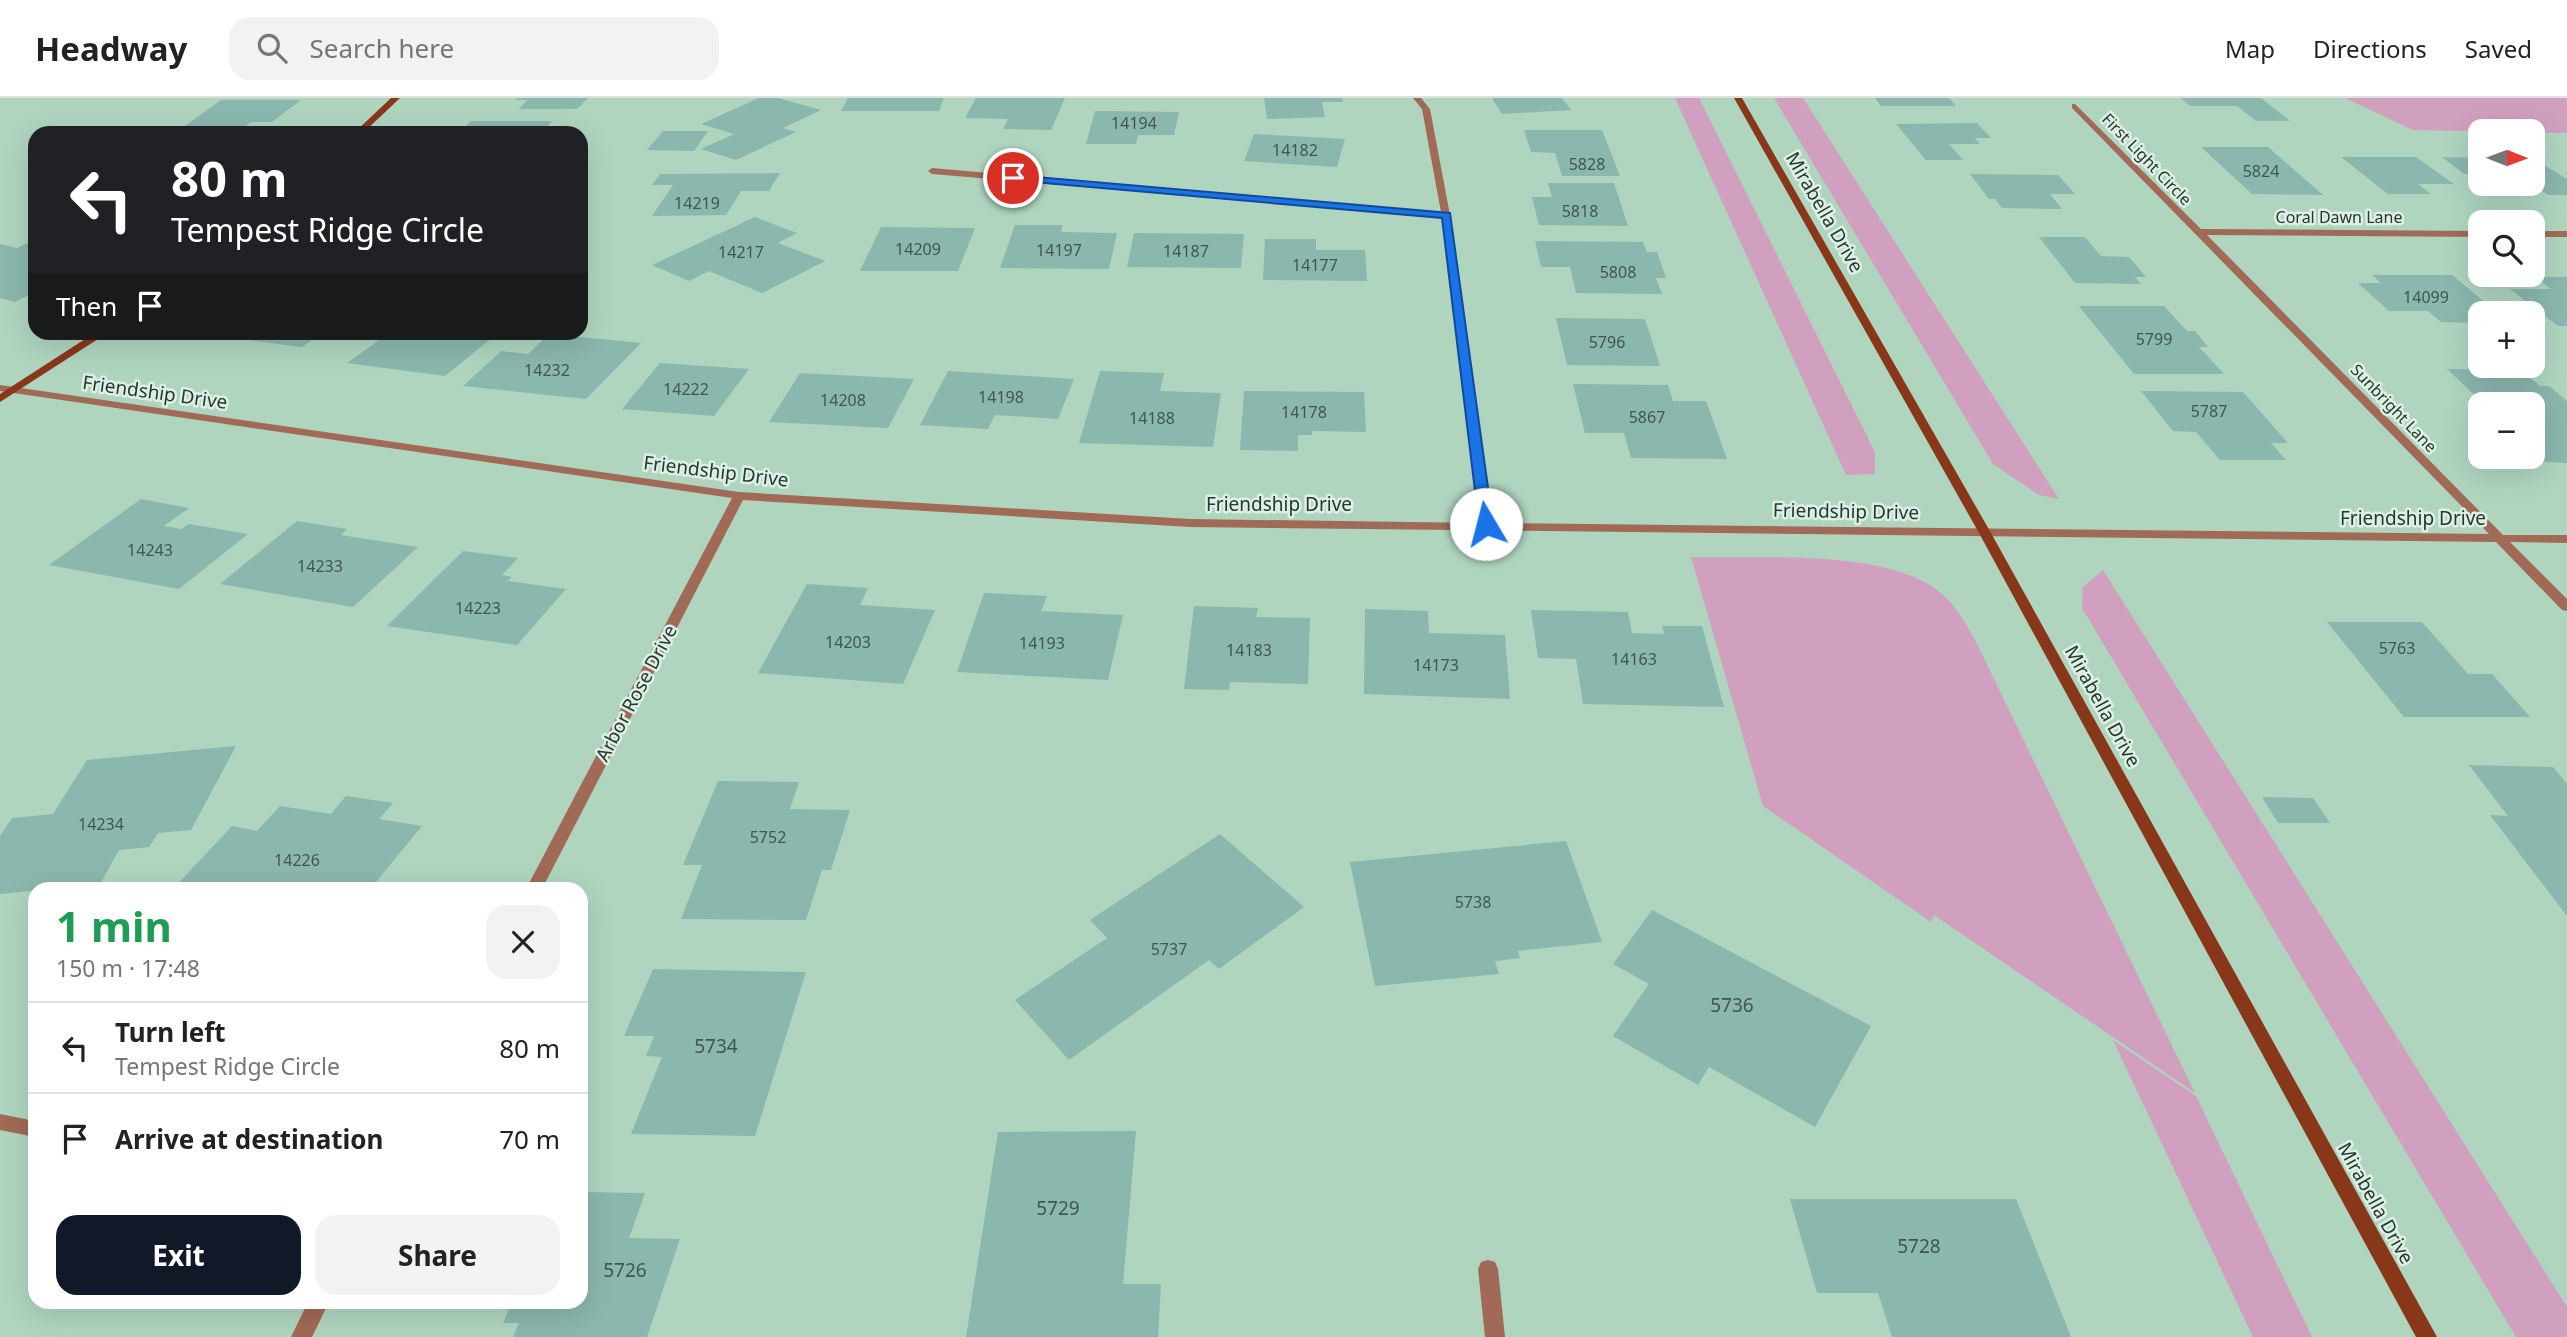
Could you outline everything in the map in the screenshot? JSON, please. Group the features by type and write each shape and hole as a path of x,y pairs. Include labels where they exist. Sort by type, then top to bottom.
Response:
{"street":[{"path":"366,126 396,98"},
{"path":"1417,98 1426,109 1446,215 1486,524"},
{"name":"Mirabella Drive","path":"1738,98 1986,533 2427,1337"},
{"name":"First Light Circle","path":"2076,106 2199,232"},
{"path":"932,171 1446,215"},
{"name":"Coral Dawn Lane","path":"2199,232 2468,234"},
{"name":"Sunbright Lane","path":"2199,232 2567,607"},
{"path":"2545,234 2567,234"},
{"path":"0,398 92,340"},
{"name":"Friendship Drive","path":"0,388 739,496 1190,523 1486,524 2567,539"},
{"name":"Arbor Rose Drive","path":"538,882 739,496"},
{"path":"0,1122 28,1128"},
{"path":"1488,1269 1495,1337"},
{"path":"301,1337 315,1309"}],"shaded area":[{"path":"1675,98 1699,98 1875,452 1875,474 1846,475"},
{"path":"1774,98 1803,98 2059,499 2039,495 1993,464"},
{"path":"2345,98 2567,98 2567,133 2545,133 2545,119 2468,119 2468,131 2413,130"},
{"path":"1691,557 1787,557 1858,563 1890,569 1919,579 1947,599 1961,616 1976,642 2195,1093 1934,915 1931,922 1763,806"},
{"path":"2103,570 2567,1307 2567,1337 2516,1337 2082,608 2083,587"},
{"path":"2113,1040 2196,1096 2312,1337 2253,1337"}],"building":[{"path":"516,98 588,98 577,109 519,109 527,100"},
{"path":"759,98 778,98 821,110 783,128 796,132 736,160 701,149 734,134 701,124"},
{"path":"848,98 944,98 939,111 841,111"},
{"path":"976,98 1065,98 1051,130 1003,129 1008,119 965,118"},
{"path":"1264,98 1342,98 1343,102 1322,102 1325,117 1267,119"},
{"path":"1492,98 1562,98 1571,110 1502,114"},
{"path":"1875,98 1949,98 1956,106 1881,106"},
{"path":"2181,98 2261,98 2290,121 2256,121 2237,106 2190,106"},
{"path":"221,100 301,100 272,122 251,122 246,126 185,126"},
{"path":"1095,111 1179,112 1174,135 1138,135 1136,144 1086,144"},
{"path":"471,121 552,121 548,126 466,126"},
{"path":"1977,123 1991,138 1975,138 1980,144 1949,144 1963,160 1926,160 1896,124"},
{"path":"1524,130 1602,130 1620,176 1562,176 1555,153 1531,152"},
{"path":"663,131 708,131 694,151 647,150"},
{"path":"1254,134 1345,139 1337,167 1244,161"},
{"path":"2201,147 2268,147 2323,195 2252,194"},
{"path":"2341,157 2416,157 2454,184 2418,184 2431,194 2388,194"},
{"path":"2442,157 2468,158 2468,174 2464,174"},
{"path":"2545,166 2567,179 2567,195 2545,193"},
{"path":"780,173 769,191 741,191 726,215 652,216 673,185 652,185 660,174"},
{"path":"1970,174 2058,175 2075,194 2050,194 2062,209 2002,208 1995,199 1989,199"},
{"path":"1548,183 1614,183 1628,226 1539,225 1532,197 1552,197"},
{"path":"755,217 797,233 778,243 825,261 762,293 709,271 689,281 652,265"},
{"path":"1015,225 1063,225 1061,232 1117,233 1109,269 1000,268"},
{"path":"881,227 975,228 958,271 860,271"},
{"path":"1134,233 1244,234 1241,268 1127,267"},
{"path":"2039,237 2085,237 2101,256 2129,257 2146,277 2135,277 2141,284 2075,283"},
{"path":"1265,239 1316,239 1316,250 1365,250 1367,281 1263,280"},
{"path":"1535,241 1643,242 1647,252 1657,252 1666,278 1656,278 1662,294 1576,293 1570,267 1541,267"},
{"path":"28,242 28,296 15,302 0,298 0,244 17,248"},
{"path":"2372,275 2452,275 2483,301 2468,301 2468,323 2441,322 2428,311 2389,311 2358,283 2381,283"},
{"path":"2545,277 2567,277 2567,326 2558,326 2545,316 2545,301 2526,301 2510,289 2551,289 2545,284"},
{"path":"2079,306 2164,306 2187,331 2195,331 2208,347 2199,347 2224,374 2134,374"},
{"path":"1556,318 1645,319 1660,366 1567,365"},
{"path":"588,338 641,343 586,399 463,386 501,351 528,354 543,340 588,340"},
{"path":"249,340 312,340 302,347"},
{"path":"379,340 489,340 445,376 347,363"},
{"path":"660,363 749,369 714,416 622,409"},
{"path":"2447,369 2468,369 2468,378 2531,378 2540,386 2549,386 2567,401 2567,463 2545,461 2545,392 2471,392"},
{"path":"948,371 1074,379 1058,419 995,415 988,429 920,425"},
{"path":"1100,371 1164,373 1160,391 1221,393 1213,447 1079,443"},
{"path":"800,373 914,379 888,428 769,422"},
{"path":"1573,384 1668,385 1673,401 1706,401 1727,459 1631,458 1624,433 1585,433"},
{"path":"1244,391 1364,392 1366,432 1312,431 1312,435 1298,435 1298,451 1240,450"},
{"path":"2141,391 2243,392 2288,443 2271,443 2286,460 2220,460 2196,432 2173,431"},
{"path":"141,499 189,508 164,526 181,529 189,524 248,534 179,589 49,565"},
{"path":"297,521 347,529 341,535 418,547 353,607 220,584"},
{"path":"463,551 518,558 502,575 512,577 508,581 566,589 517,645 387,626"},
{"path":"807,584 868,588 860,605 935,610 903,684 758,673"},
{"path":"984,593 1047,596 1041,611 1123,615 1108,680 957,672"},
{"path":"1194,606 1258,608 1256,617 1310,618 1308,684 1230,682 1229,690 1184,689"},
{"path":"1365,609 1428,611 1429,633 1505,635 1510,699 1364,694"},
{"path":"1531,610 1628,612 1632,633 1664,634 1662,626 1702,626 1724,707 1583,704 1576,659 1538,658"},
{"path":"2327,622 2422,622 2468,674 2492,674 2530,717 2404,717"},
{"path":"236,746 191,830 158,833 149,847 119,850 101,882 28,882 28,891 0,894 0,836 12,818 53,814 87,760"},
{"path":"2469,765 2553,767 2567,784 2567,916 2490,815 2508,816"},
{"path":"718,781 799,782 790,809 850,810 831,870 822,870 806,920 681,919 702,865 683,865"},
{"path":"346,796 393,803 379,819 422,826 376,882 180,882 232,826 257,831 280,806 331,814"},
{"path":"2262,797 2313,798 2330,823 2278,823"},
{"path":"1220,834 1304,907 1219,969 1209,960 1069,1060 1015,1000 1107,938 1090,920"},
{"path":"1566,841 1602,942 1518,951 1520,958 1495,961 1499,974 1375,986 1350,862"},
{"path":"1652,910 1871,1026 1815,1127 1709,1067 1698,1085 1613,1036 1649,984 1613,964"},
{"path":"653,969 806,972 755,1136 631,1134 662,1057 646,1056 654,1036 624,1036"},
{"path":"1136,1131 1123,1284 1161,1284 1158,1337 966,1337 998,1132"},
{"path":"588,1192 645,1193 629,1238 680,1239 647,1337 513,1337 519,1323 503,1323 509,1309 588,1309"},
{"path":"1790,1199 2016,1199 2071,1337 1892,1337 1878,1293 1817,1293"}],"route":[{"path":"1013,178 1446,215 1486,524"}]}
